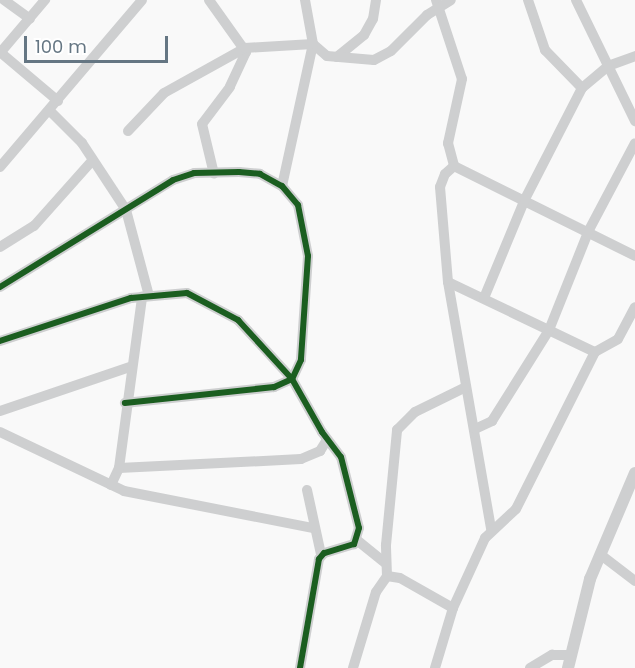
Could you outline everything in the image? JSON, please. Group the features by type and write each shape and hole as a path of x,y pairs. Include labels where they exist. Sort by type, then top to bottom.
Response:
{"street":[{"path":"4,0 30,19"},
{"path":"45,0 0,53 58,101"},
{"path":"0,167 50,111 88,60 142,0"},
{"path":"208,0 245,48 246,57 230,87 202,124 214,174"},
{"path":"282,186 313,44 305,0"},
{"path":"337,57 364,35 373,19 376,0"},
{"path":"128,131 164,93 245,48 313,44 327,56 382,58 438,4 452,0"},
{"path":"528,0 545,50 582,88"},
{"path":"576,0 635,121"},
{"path":"438,4 462,79 448,143 454,166"},
{"path":"484,298 525,199 582,88 608,66 635,56"},
{"path":"50,111 75,134 126,210 146,296 130,367 119,468 111,485"},
{"path":"475,429 492,421 549,330 589,230 635,143"},
{"path":"0,248 34,226 92,161"},
{"path":"454,166 589,230 635,256"},
{"path":"454,166 445,174 440,187 448,282 464,388 475,429 491,529"},
{"path":"0,287 173,180 194,173 260,174 282,186 298,205 308,256 301,360 292,379 274,387 125,403"},
{"path":"448,282 595,352"},
{"path":"0,341 75,314 146,296 187,293 228,312 292,379 327,440 341,457 359,528 358,541 386,570 453,608"},
{"path":"435,668 453,608 491,529 516,509 595,352 618,339 635,307"},
{"path":"0,411 130,367"},
{"path":"353,668 376,591 386,570 397,430 416,412 464,388"},
{"path":"0,432 111,485 149,497 313,528"},
{"path":"119,468 301,459 320,452 327,440"},
{"path":"567,668 590,579 635,473"},
{"path":"300,668 321,554 313,528 307,490"},
{"path":"321,554 358,541"},
{"path":"601,555 635,581"},
{"path":"530,668 552,655 569,655"}],"cycle path":[{"path":"0,287 173,180 194,173 239,172 260,174 282,186 298,205 308,256 301,360 292,379 274,387 125,403"},
{"path":"0,341 131,298 187,293 238,320 292,379 322,432 341,457 359,528 354,544 324,553 319,559 300,668"}]}
